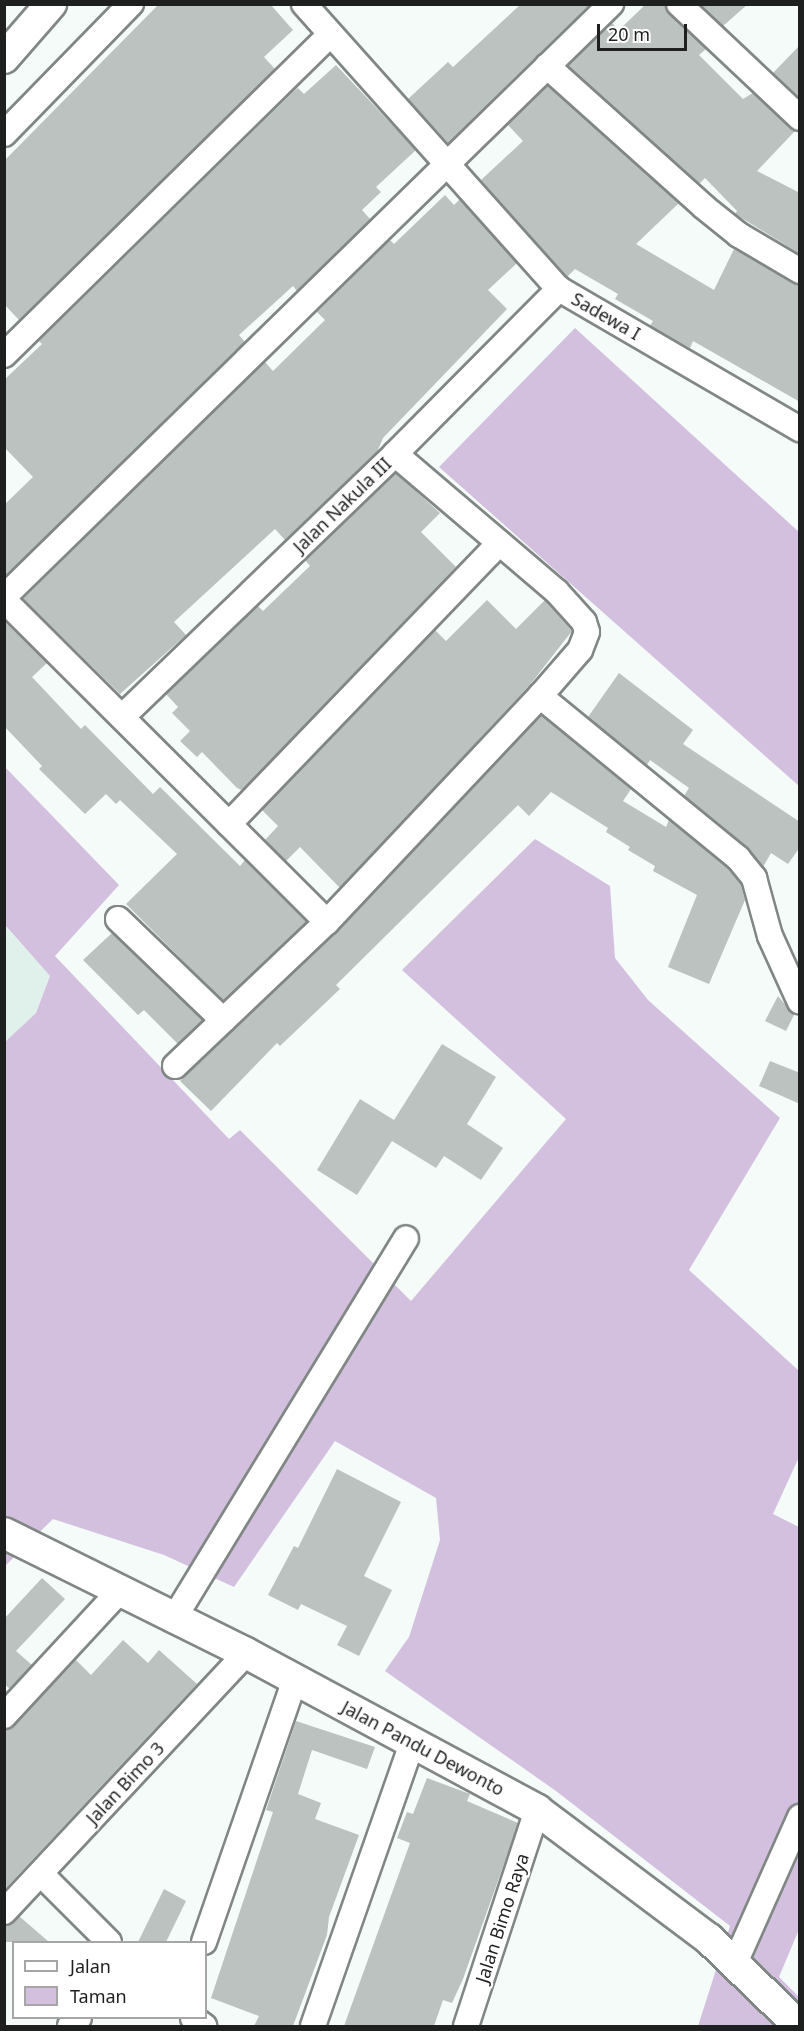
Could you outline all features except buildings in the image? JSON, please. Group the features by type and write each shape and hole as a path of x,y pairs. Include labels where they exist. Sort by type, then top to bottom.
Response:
{"street":[{"path":"4,58 51,4"},
{"path":"4,134 131,4"},
{"name":"Sadewa I","path":"304,4 559,289 800,429"},
{"path":"327,922 4,598 611,4"},
{"path":"679,4 800,118"},
{"path":"4,355 330,34"},
{"path":"547,66 704,207 739,235 800,271"},
{"name":"Jalan Nakula III","path":"122,717 395,454 559,289"},
{"path":"175,1066 327,922 540,696 580,650 586,632 584,622 557,592 395,454"},
{"path":"229,824 499,543"},
{"path":"540,696 738,858 754,878 770,936 800,1002"},
{"path":"118,920 223,1020"},
{"path":"173,1620 406,1239"},
{"name":"Jalan Pandu Dewonto","path":"4,1533 173,1620 246,1653 537,1810 709,1939 799,2026"},
{"path":"4,1716 119,1592"},
{"name":"Jalan Bimo 3","path":"4,1912 246,1653"},
{"path":"204,1941 295,1679"},
{"path":"314,2026 413,1742"},
{"name":"Jalan Bimo Raya","path":"466,2026 537,1810"},
{"path":"735,1963 800,1817"},
{"path":"41,1874 108,1941"}],"shaded area":[{"path":"4,925 50,976 36,1013 5,1042"}],"green space":[{"path":"575,328 799,532 799,786 439,467"},
{"path":"5,767 119,885 55,956 229,1139 240,1130 411,1301 566,1119 402,970 535,839 610,886 615,958 648,1000 780,1118 689,1270 799,1371 799,1457 773,1514 799,1527 800,1927 779,1977 799,1997 799,2026 698,2026 730,1926 556,1791 385,1671 409,1637 440,1540 436,1498 335,1441 234,1587 164,1555 53,1519 5,1566 5,1042 36,1013 50,976 5,925"}]}
